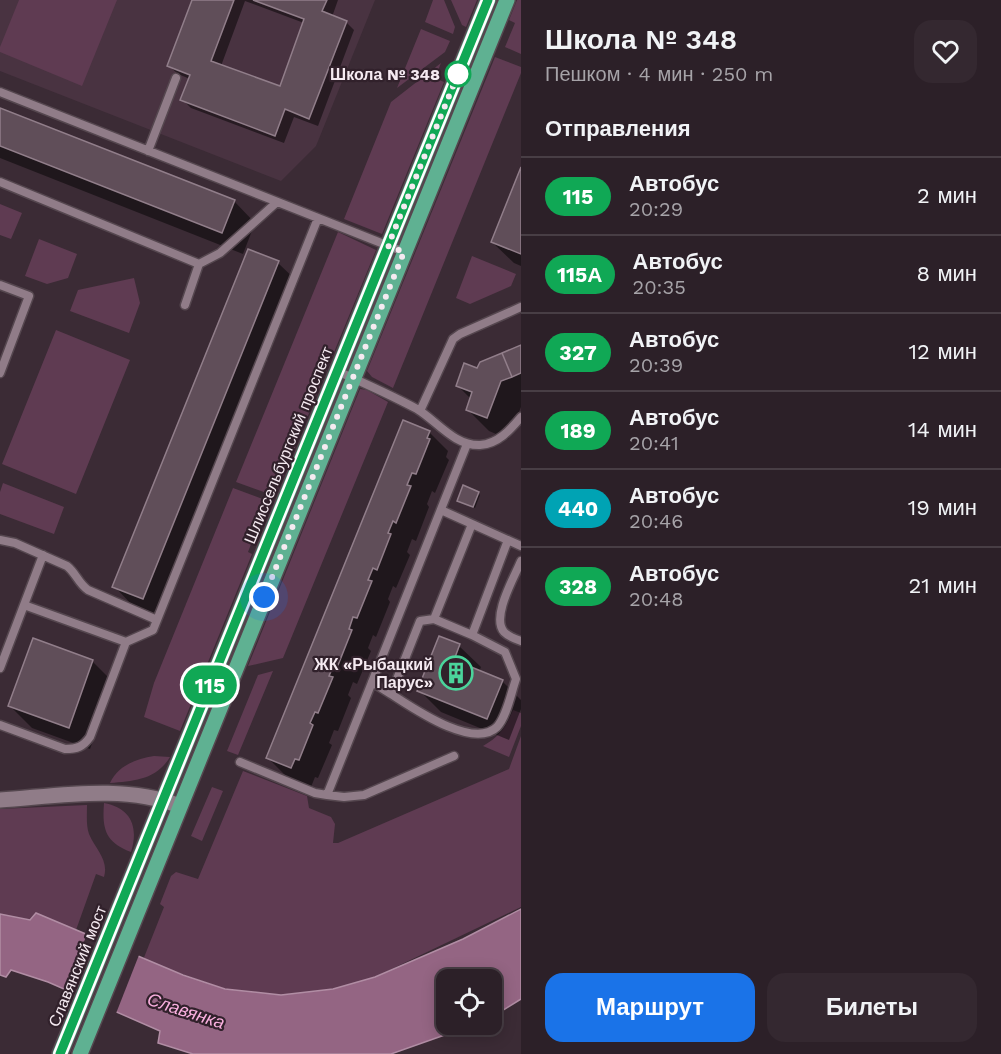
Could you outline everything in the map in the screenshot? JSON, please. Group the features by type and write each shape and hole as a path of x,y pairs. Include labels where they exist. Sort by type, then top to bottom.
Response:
{"main road":[{"name":"Шлиссельбургский проспект","path":"122,903 488,0"},
{"path":"81,1052 507,0"},
{"name":"Славянский мост","path":"63,1048 122,903"}],"street":[{"path":"0,800 120,793 164,799 180,806"}],"lane":[{"path":"148,151 176,78"},
{"path":"0,92 404,252"},
{"path":"0,182 199,264"},
{"path":"184,304 199,264 220,253 277,201"},
{"path":"24,605 126,642 153,630 318,218"},
{"path":"0,285 29,296 0,374"},
{"path":"420,411 447,347 453,339 521,307"},
{"path":"337,371 420,411 453,437 467,444 482,445 496,441 521,417"},
{"path":"327,795 467,444"},
{"path":"441,510 521,546"},
{"path":"434,620 472,524"},
{"path":"0,540 15,543 67,566 73,571 81,585 88,590 157,620"},
{"path":"472,635 508,540"},
{"path":"0,668 2,655 43,555"},
{"path":"521,561 500,611 503,632 521,641"},
{"path":"372,682 424,715 470,734 487,733 496,728 501,721 516,679 505,652 472,635 434,620 420,621 391,694"},
{"path":"0,725 65,749 75,749 84,745 90,737 126,642"},
{"path":"240,762 315,793 344,797 364,795 454,756"}],"shaded area":[{"name":"Школа № 348","path":"0,0 375,0 316,146 281,181 0,71"},
{"path":"19,0 117,0 82,86 0,52"},
{"path":"433,0 444,0 455,27 453,34 425,22"},
{"path":"451,0 477,0 466,27 462,25"},
{"path":"517,0 521,0 521,54 505,47 515,23 509,20"},
{"path":"421,29 450,41 445,52 397,88"},
{"path":"495,57 521,67 521,73 393,388 372,377 367,371"},
{"path":"441,63 435,78 444,82 382,234 344,219 391,102"},
{"path":"0,204 22,213 11,239 0,235"},
{"path":"338,232 376,250 275,496 236,482"},
{"path":"39,239 77,254 68,278 47,284 25,276"},
{"path":"472,256 516,274 511,286 470,304 456,298"},
{"path":"134,278 140,303 129,333 70,311 78,290"},
{"path":"56,330 130,360 76,494 2,464"},
{"path":"360,389 367,390 388,402 283,658 248,666"},
{"path":"3,483 64,507 54,534 0,514 0,492"},
{"path":"233,488 268,501 248,552 252,554 180,731 144,717 154,683"},
{"path":"273,671 238,755 227,751 258,675"},
{"path":"513,710 521,713 521,726 509,757 483,746 501,731"},
{"path":"521,736 521,907 375,977 333,989 281,995 225,989 143,960 164,907 160,904 171,876 176,872 198,879 243,771 307,796 309,808 331,817 335,824 333,843 338,843 509,769"},
{"path":"154,756 170,757 151,775 136,780 110,783 113,777 128,764"},
{"path":"212,787 223,791 202,841 191,836"},
{"path":"104,803 121,809 131,820 134,834 131,852 116,844 107,834"},
{"path":"87,805 88,831 101,855 105,871 104,877 96,874 76,930 36,914 30,920 0,914 0,809"}],"water":[{"name":"Славянка","path":"521,909 521,999 502,1011 502,969 436,969 436,1035 445,1035 391,1054 193,1054 158,1043 160,1031 48,982 11,970 6,977 0,975 0,914 30,920 36,913 183,975 225,989 281,995 333,989 375,977 463,939"}],"pier":[{"path":"88,932 139,955 115,1016 63,992"}],"building":[{"path":"192,0 234,0 211,61 280,86 304,19 253,0 327,0 322,11 347,21 309,119 285,109 275,136 180,100 190,75 167,66"},
{"path":"0,108 235,200 222,233 0,146"},
{"path":"521,167 521,254 491,242"},
{"path":"248,249 279,261 143,599 112,587"},
{"path":"521,345 521,373 512,377 502,353"},
{"path":"502,353 512,377 501,381 487,418 466,410 472,392 456,386 464,363 477,368 480,362"},
{"path":"403,420 430,431 427,438 430,439 416,474 412,473 407,485 411,486 396,523 393,521 388,533 391,534 377,570 373,568 368,580 372,581 357,618 353,617 349,629 352,630 338,665 334,664 329,676 333,677 318,713 315,712 310,723 313,725 299,760 295,759 291,768 266,758"},
{"path":"463,485 479,492 473,507 457,501"},
{"name":"ЖК «Рыбацкий Парус»","path":"439,636 460,644 454,660 503,680 487,719 417,691"},
{"path":"33,638 93,660 69,728 8,706"}],"bus line":[{"name":"115","path":"60,1054 488,0"}],"place":[{"name":"Школа № 348","path":"458,74"},
{"name":"ЖК «Рыбацкий Парус»","path":"456,673"}],"route":[{"path":"264,597 404,252 388,246 458,74"}]}
